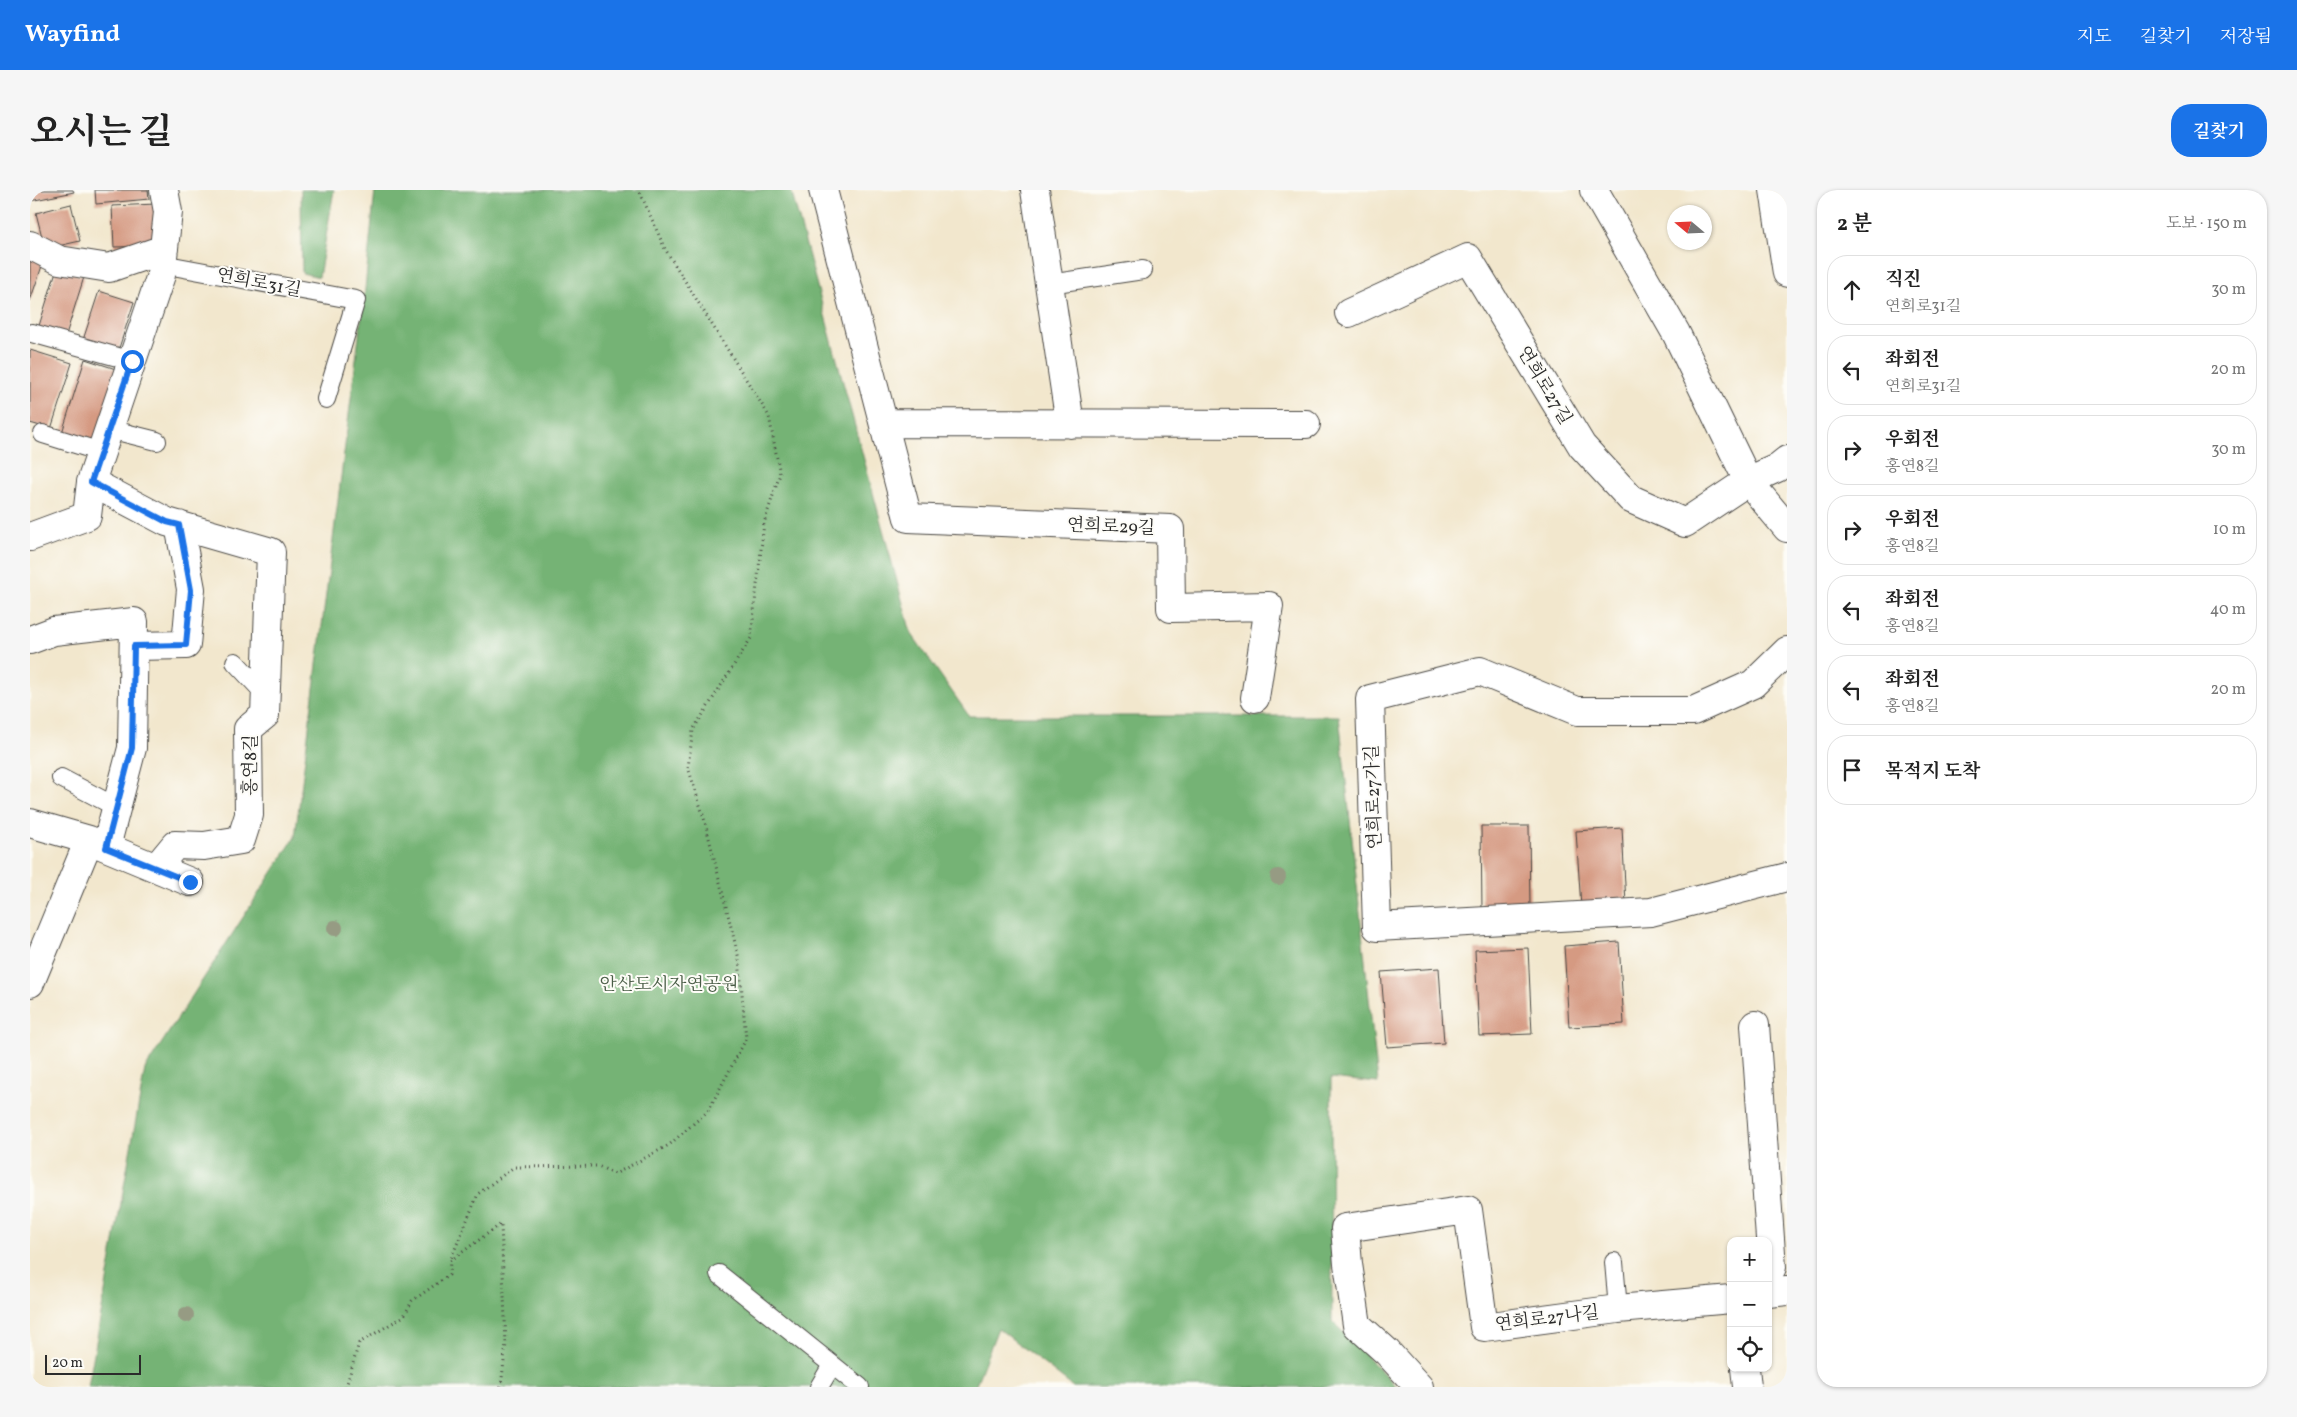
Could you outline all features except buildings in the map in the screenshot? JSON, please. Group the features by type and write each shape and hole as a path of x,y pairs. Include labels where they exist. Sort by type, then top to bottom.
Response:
{"street":[{"path":"30,537 87,516 91,482 161,275 168,212 164,190"},
{"name":"연희로29길","path":"823,190 908,518 1170,529 1171,608 1269,606 1255,698"},
{"path":"1035,190 1070,424"},
{"path":"1594,190 1676,333 1748,481 1787,528"},
{"path":"1774,190 1787,273"},
{"path":"30,245 59,260 109,268 163,257"},
{"name":"연희로27길","path":"1350,313 1468,258 1582,446 1631,499 1685,523 1748,481"},
{"path":"884,423 1306,424"},
{"path":"1748,481 1777,468 1787,460"},
{"path":"91,482 167,522 179,525 191,590 186,645 134,646"},
{"name":"홍연8길","path":"156,868 175,845 204,846 240,840 249,815 248,729 265,715 271,552 179,525"},
{"path":"30,640 54,631 134,622 132,748 116,807 30,983"},
{"name":"연희로27가길","path":"1787,651 1753,684 1693,711 1576,711 1480,671 1370,698 1377,927 1651,912 1787,877"},
{"path":"30,823 97,844 190,882"},
{"path":"1755,1025 1770,1237"},
{"name":"연희로27나길","path":"1419,1387 1357,1325 1345,1228 1468,1210 1484,1327 1618,1309 1727,1298"},
{"path":"1772,1292 1787,1290"},
{"path":"1745,1372 1747,1387"}],"lane":[{"name":"연희로31길","path":"163,257 356,300 326,399"},
{"path":"1050,284 1143,270"},
{"path":"32,334 132,361"},
{"path":"43,434 105,441 157,441"},
{"path":"235,662 266,694"},
{"path":"61,778 116,807"},
{"path":"1614,1262 1618,1309"},
{"path":"719,1274 860,1387"},
{"path":"819,1387 832,1365"}],"path":[{"path":"346,1387 359,1343 404,1316 412,1301 449,1275 450,1261 478,1194 514,1167 598,1166 615,1174 669,1145 708,1111 746,1039 739,960 704,818 688,767 693,730 751,638 764,523 780,474 769,416 665,249 639,190"},
{"path":"450,1261 501,1224 506,1344 501,1387"}],"green space":[{"path":"301,190 334,190 319,277 302,273"},
{"name":"안산도시자연공원","path":"375,190 791,190 911,633 969,716 1339,716 1378,1083 1331,1078 1332,1321 1397,1387 1073,1387 998,1328 975,1387 88,1387 145,1069 295,837 365,289"}],"route":[{"path":"132,361 91,482 123,497 167,522 179,525 191,590 186,645 134,646 132,748 106,848 190,882"}]}
